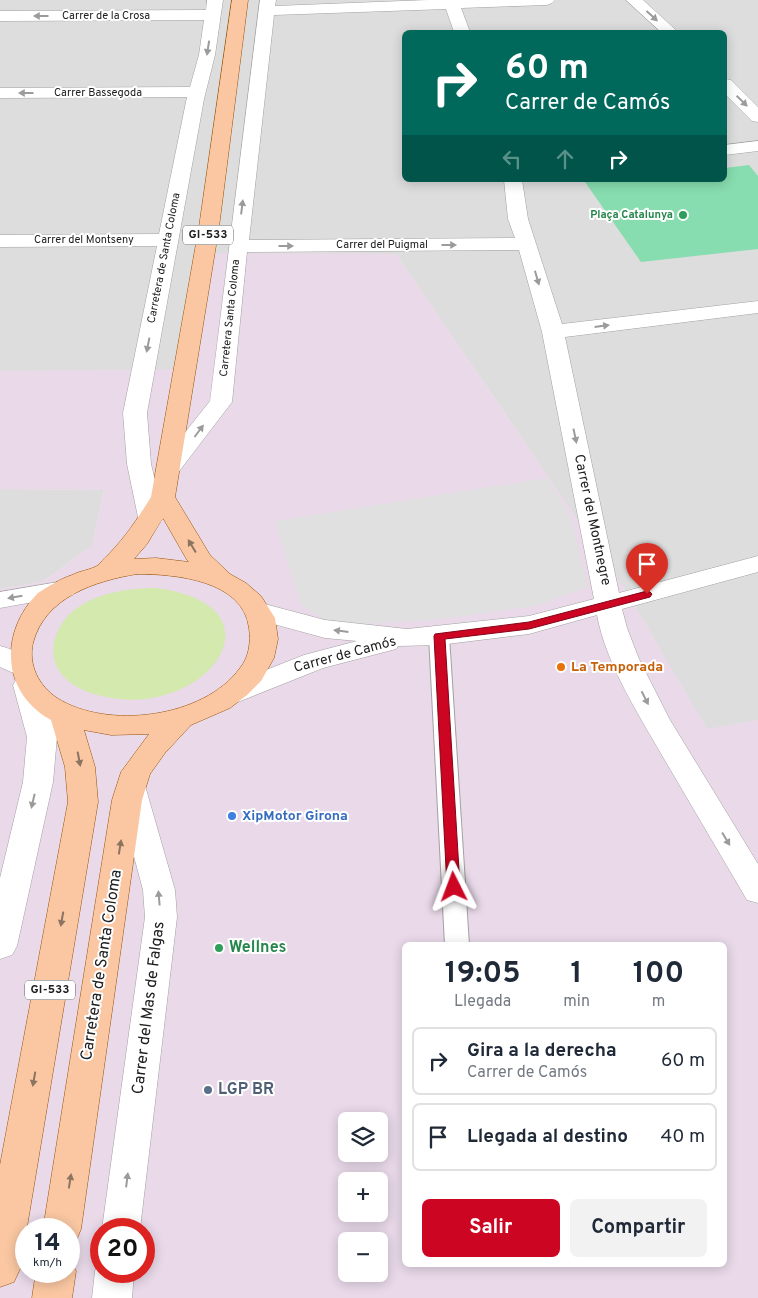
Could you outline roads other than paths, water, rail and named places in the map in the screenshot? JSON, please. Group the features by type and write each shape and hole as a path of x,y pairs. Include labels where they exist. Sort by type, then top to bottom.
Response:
{"main road":[{"name":"Carretera Santa Coloma","path":"106,572 138,540 157,507 168,469 209,227 240,0"},
{"name":"GI-533","path":"157,507 200,560 224,582 244,595 257,611 262,624 264,639 261,654 254,669 243,683 228,696 198,712 181,718 146,725 110,725 62,713 48,705 15,669 22,633 32,617 45,602 64,589 84,579 106,572 137,566 169,566 198,571 224,582"},
{"name":"GI-533","path":"0,1269 83,802 82,776 77,749 62,713"},
{"name":"Carretera de Santa Coloma","path":"64,1218 130,790 136,772 155,746 181,718"},
{"path":"52,1298 54,1283"}],"street":[{"path":"268,6 452,5 547,0"},
{"path":"634,0 668,30"},
{"path":"452,5 461,30"},
{"name":"Carretera Santa Coloma","path":"168,469 221,402 238,246 268,6"},
{"name":"Carrer de la Crosa","path":"0,16 214,8"},
{"name":"Carretera de Santa Coloma","path":"157,507 139,464 135,413 197,92 207,55 214,8"},
{"path":"727,86 758,117"},
{"name":"Carrer Bassegoda","path":"0,94 197,92"},
{"path":"727,150 758,146"},
{"name":"Carrer del Montnegre","path":"513,182 518,219 553,332 610,604 613,628 624,659 656,720 756,886"},
{"name":"Carrer del Montseny","path":"0,241 168,240"},
{"name":"Carrer del Puigmal","path":"238,246 527,244"},
{"path":"553,332 758,306"},
{"name":"Carrer de Camós","path":"257,611 325,629 407,638 439,636 529,625 758,564"},
{"path":"0,600 64,589"},
{"name":"Carrer de Camós","path":"228,696 314,661 407,638"},
{"path":"0,946 38,782 42,737 15,669"},
{"name":"Carrer del Mas de Falgas","path":"122,1218 161,917 159,890 130,790"},
{"path":"112,1298 114,1283"}],"lane":[{"path":"439,636 457,942"}],"place":[{"name":"Plaça Catalunya","path":"683,215"},
{"name":"La Temporada","path":"561,667"},
{"name":"XipMotor Girona","path":"232,816"},
{"name":"Wellnes","path":"219,948"},
{"name":"LGP BR","path":"208,1090"}]}
